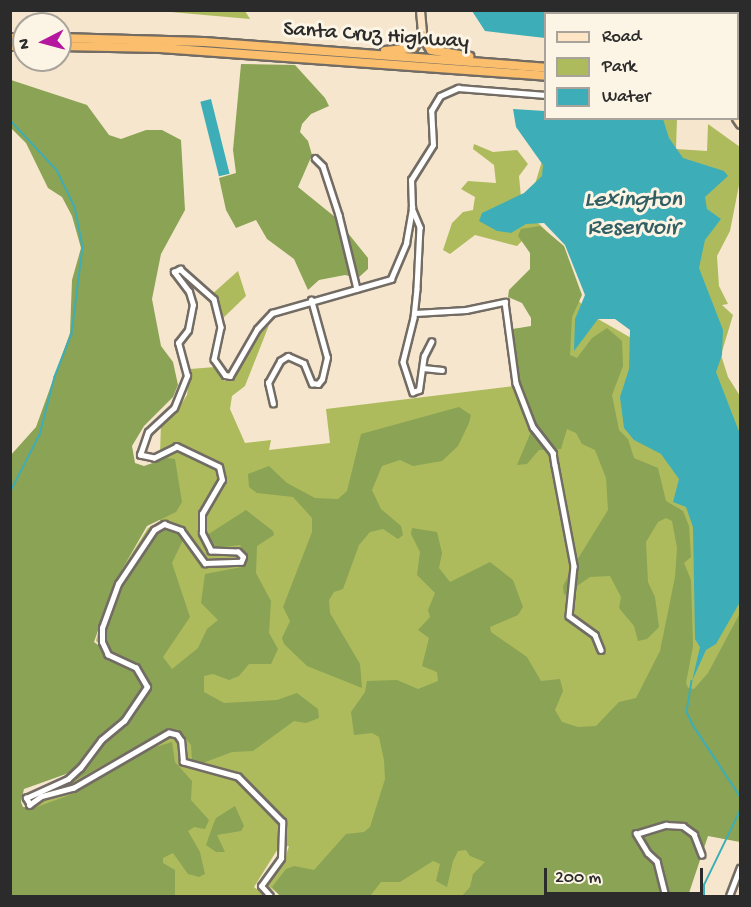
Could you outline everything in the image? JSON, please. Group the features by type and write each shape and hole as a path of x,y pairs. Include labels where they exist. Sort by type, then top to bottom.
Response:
{"highway":[{"path":"341,53 410,49 422,35 427,47 436,52 534,68"},
{"name":"Santa Cruz Highway","path":"72,38 182,41 544,68"},
{"name":"Santa Cruz Highway","path":"72,46 171,49 544,76"}],"street":[{"path":"420,10 422,35"},
{"path":"270,897 261,886 281,858 282,822 237,777 183,762 182,741 177,735 169,733 74,788 41,797 30,805 26,798 68,779 80,768 101,740 124,721 147,687 136,668 108,655 102,642 102,628 118,584 154,530 164,524 182,530 205,563 241,562 243,557 238,552 212,551 202,533 202,514 222,480 219,467 177,447 154,458 140,455 148,432 174,408 187,376 178,343 188,330 193,305 174,270 182,271 214,299 221,327 214,359 228,377 268,316 311,300 391,279 406,243 412,208 411,180 431,153 431,111 440,96 458,88 544,94"},
{"path":"315,158 321,160 339,215 357,289"},
{"path":"412,208 418,214 420,227 415,313 403,362 413,392 419,390 431,342"},
{"path":"273,404 268,383 280,361 288,356 304,363 312,383 318,384 322,379 327,358 311,300"},
{"path":"415,313 466,310 505,302 516,383 533,427 553,453 574,566 568,616 595,635 601,650"},
{"path":"423,368 442,370"},
{"path":"666,897 657,861 648,853 637,833 666,825 683,826 694,834 702,855"},
{"path":"729,897 741,868"}],"green space":[{"path":"159,11 245,11 250,19"},
{"path":"241,64 295,65 325,98 329,106 311,114 302,124 300,132 308,141 312,155 298,187 335,217 368,258 368,269 358,278 345,275 319,280 308,290 294,259 267,239 256,220 236,228 226,210 219,178 236,173 233,150"},
{"path":"11,80 87,105 109,135 121,139 146,130 162,130 181,140 185,210 161,254 152,299 161,346 173,362 178,385 173,397 144,426 132,446 135,463 144,466 167,458 175,459 182,502 176,512 147,526 115,582 94,642 130,668 143,687 118,724 78,766 66,774 24,789 21,802 23,807 34,808 75,793 149,749 172,742 175,762 192,781 191,800 209,820 205,829 194,827 188,831 200,852 205,874 199,877 188,874 173,853 163,858 163,863 175,870 175,896 11,896 10,456 36,427 70,333 72,280 81,248 72,216 62,197 48,188 26,143 11,128"},
{"path":"662,120 677,120 676,149 707,151 708,124 740,147 740,180 730,231 717,256 719,286 728,304 722,305 733,315 721,355 728,377 740,396 740,820 708,836 624,896 281,896 267,885 284,862 289,846 279,847 254,887 265,896 96,896 27,812 27,793 68,776 97,740 118,725 144,689 131,669 96,641 107,593 148,528 160,521 160,460 166,454 160,454 161,423 177,411 187,395 190,369 215,367 224,381 233,381 248,347 269,325 245,386 232,396 230,409 245,443 271,440 269,450 330,443 326,409 515,386 513,329 557,324 526,237 517,246 475,235 450,254 443,250 452,223 463,212 473,210 475,197 461,189 468,181 496,183 494,165 473,149 474,144 493,152 517,150 528,164 519,176 522,208 555,239 566,286 591,315 640,343 661,369 555,220 529,204 542,161 583,193"},
{"path":"540,226 564,246 582,295 572,317 570,355 577,358 592,338 607,328 622,341 623,366 612,395 619,430 628,439 634,458 658,468 666,501 683,511 689,526 691,557 684,563 691,580 693,646 686,683 688,688 694,689 708,673 740,613 740,842 708,836 688,896 462,896 470,887 473,874 485,862 470,856 466,850 458,851 453,861 447,887 436,881 440,864 433,861 400,882 381,882 370,896 280,896 272,887 286,869 294,866 314,870 346,834 364,832 370,827 385,779 384,760 379,737 372,733 354,735 351,712 365,692 367,681 397,680 418,689 438,681 437,672 422,666 429,638 418,630 430,617 428,610 435,593 417,575 420,552 411,534 412,528 437,532 442,553 439,568 450,582 490,562 513,580 523,607 518,615 490,627 491,632 527,657 541,681 560,679 563,691 555,710 562,722 578,727 596,726 619,702 636,698 660,651 675,577 677,548 672,521 666,518 658,522 646,542 648,582 655,597 659,627 647,639 638,641 634,626 619,608 621,597 610,576 590,577 564,595 563,586 571,570 608,510 606,478 595,450 582,444 576,433 567,429 561,449 539,450 527,464 517,465 530,434 526,411 519,405 513,329 531,326 531,318 522,303 508,297 509,290 530,269 530,253 518,236 521,229"},
{"path":"238,271 246,296 220,321 211,295"},
{"path":"459,407 471,415 469,423 458,446 442,461 413,466 400,460 382,466 372,490 381,509 401,526 403,535 398,539 383,529 370,532 359,545 343,589 334,592 329,600 330,613 360,664 362,688 307,666 284,644 282,638 290,621 283,607 312,532 312,518 293,497 257,493 249,487 248,474 269,466 287,483 315,498 338,499 347,491 361,434"},
{"path":"246,510 273,531 274,535 257,546 256,573 271,601 269,633 278,649 271,664 249,664 239,676 229,680 213,674 204,676 204,692 224,703 277,700 297,693 318,709 319,718 306,723 294,721 253,751 232,752 200,764 192,762 191,745 179,730 169,728 69,784 103,742 126,723 150,688 138,666 110,651 105,641 111,605 145,546 165,527 179,532 183,540 172,563 190,617 163,657 172,669 198,648 207,629 218,620 201,603 205,574 242,567 248,559 240,545 217,548 207,535"},
{"path":"235,806 244,826 241,831 217,835 225,852 216,852 206,845 213,825 216,818"}],"water":[{"path":"472,11 646,12 544,12 544,38 485,31"},
{"path":"211,99 230,174 219,176 200,102"},
{"name":"Lexington Reservoir","path":"513,109 544,111 544,120 663,120 669,138 683,158 724,171 728,176 705,197 707,209 721,219 705,240 699,268 723,330 722,355 716,372 740,434 740,602 716,644 706,650 692,681 700,647 695,639 693,527 686,507 673,502 679,479 661,454 634,440 624,428 620,397 629,369 630,330 615,319 598,319 574,351 575,319 585,295 565,245 544,223 526,224 511,233 497,231 479,221 482,213 524,193 542,176 543,165 516,127"}],"waterway":[{"path":"10,120 57,170 75,207 83,247 72,334 55,377 40,435 10,493"},
{"path":"692,681 687,712 693,725 740,796"},
{"path":"704,896 704,885 740,811"}]}
